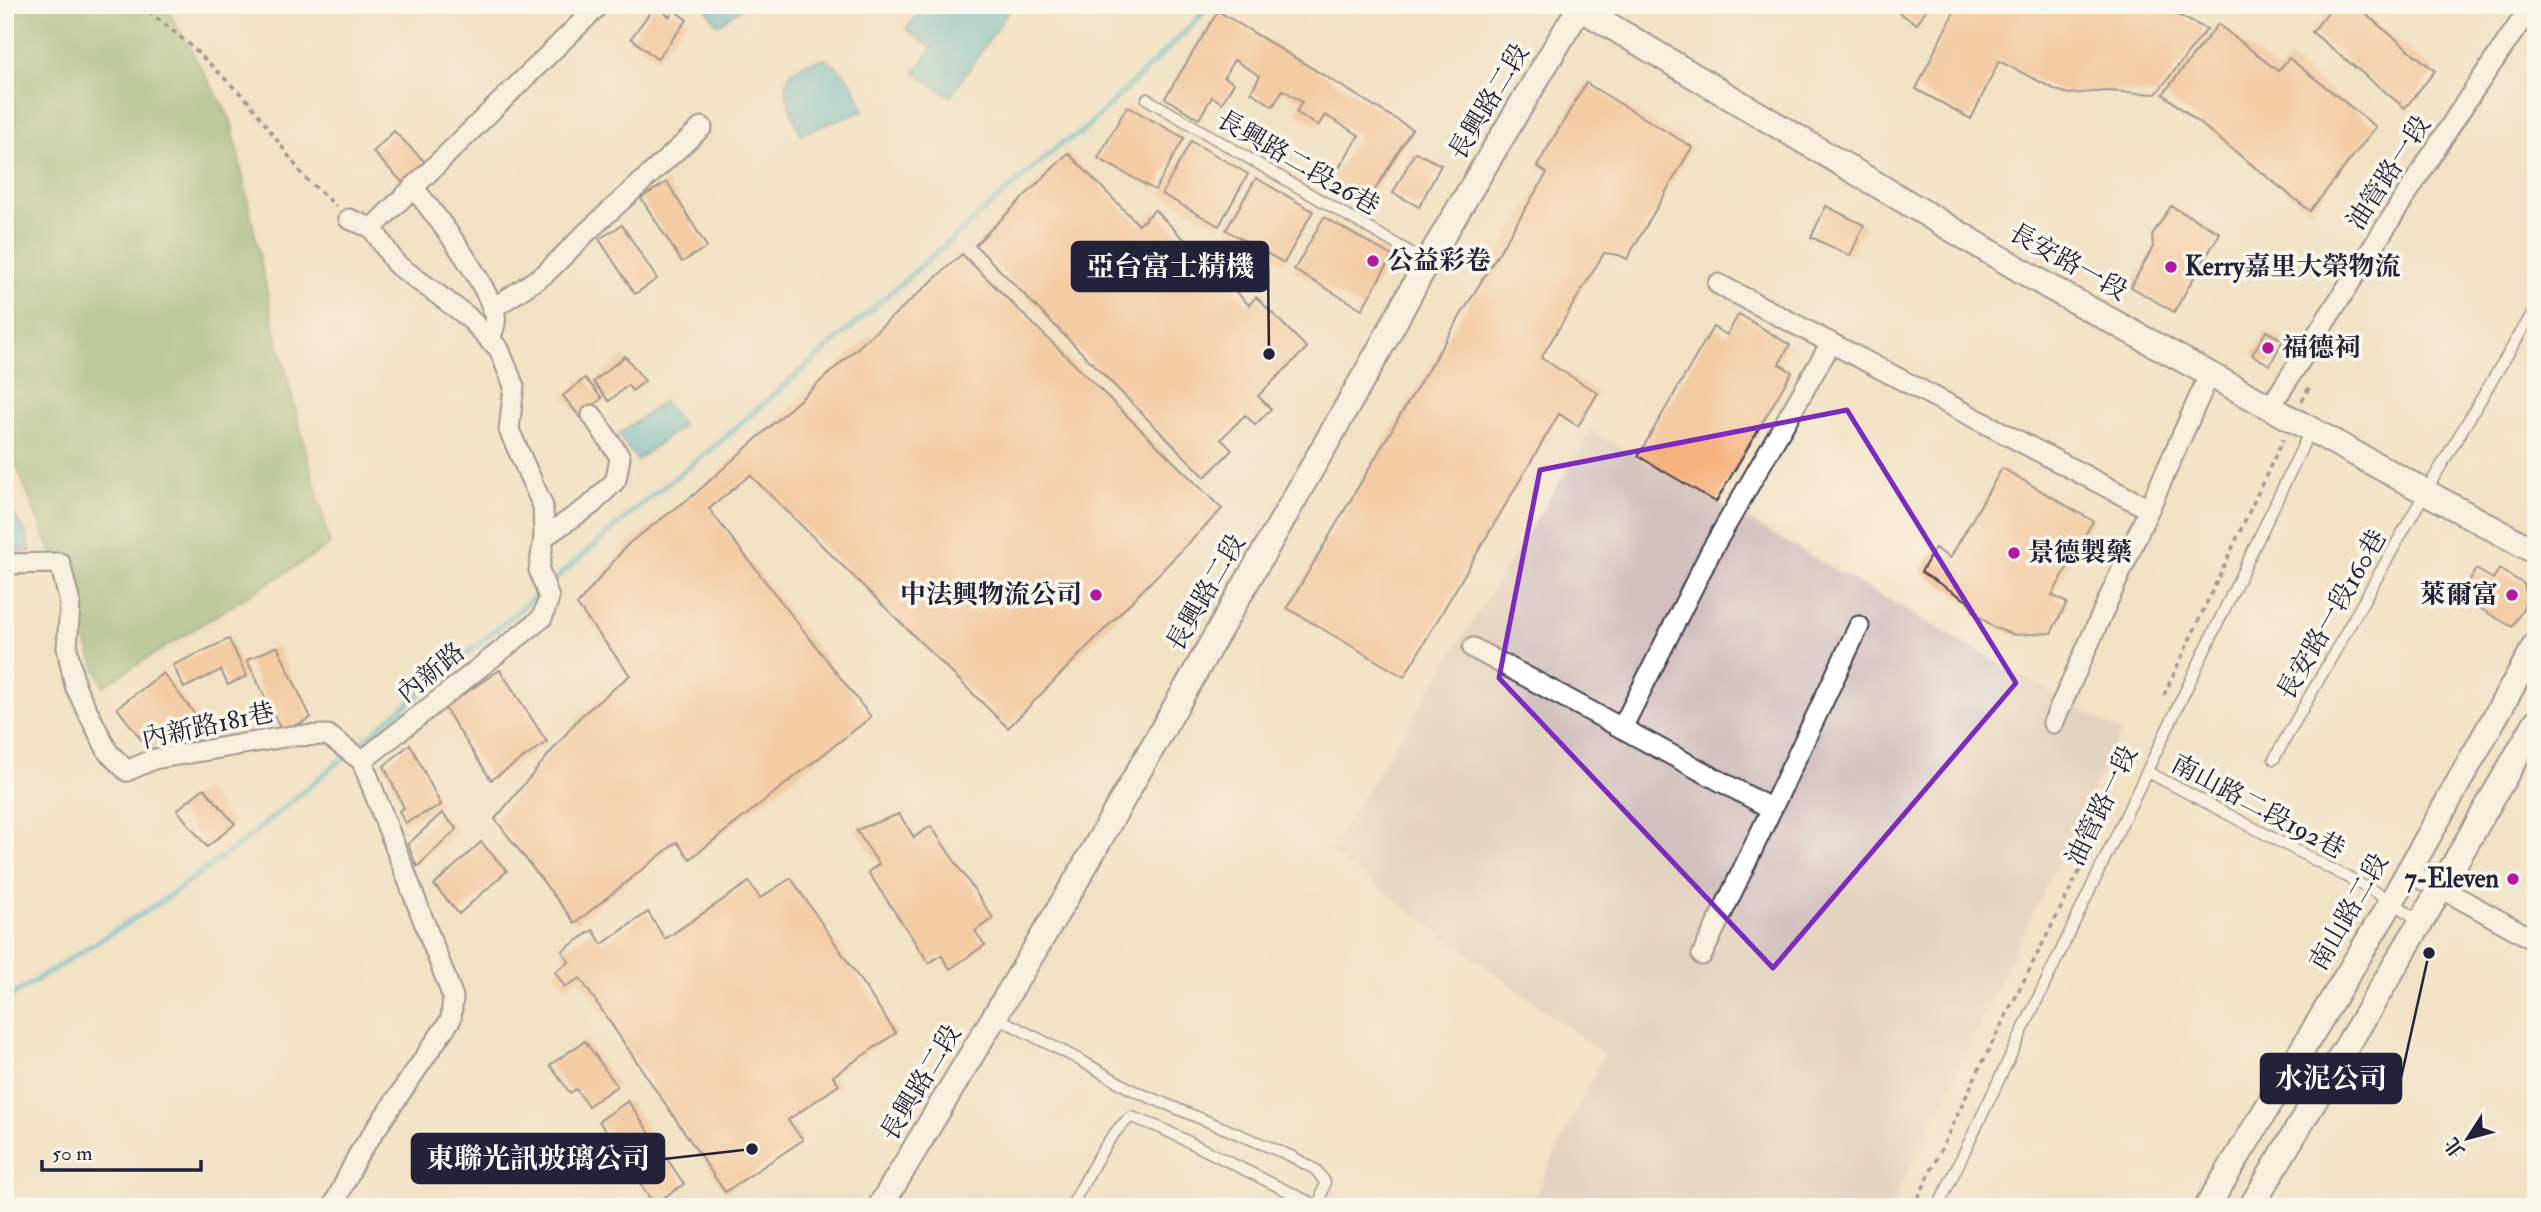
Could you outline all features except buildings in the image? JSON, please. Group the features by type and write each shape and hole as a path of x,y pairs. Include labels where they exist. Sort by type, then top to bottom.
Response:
{"street":[{"path":"349,219 372,228 599,5"},
{"name":"油管路一段","path":"2271,406 2467,100 2532,5"},
{"name":"長安路一段","path":"1581,7 2049,288 2536,552"},
{"name":"長興路二段","path":"880,1207 1076,881 1427,262 1581,7"},
{"path":"492,309 545,274 702,127"},
{"path":"413,187 436,214 478,280 496,317 490,341"},
{"name":"內新路","path":"362,761 542,618 549,598 539,570 544,537 543,506 509,430 514,386 499,349 467,316 396,264 372,228"},
{"path":"1718,284 2149,509"},
{"path":"1622,728 1711,551 1831,343"},
{"path":"2053,723 2210,373"},
{"path":"544,537 591,505 616,481 620,457 592,415"},
{"name":"內新路181巷","path":"5,564 60,563 70,603 67,648 75,685 107,752 127,771 154,759 291,736 328,735 362,761"},
{"path":"1702,955 1859,626"},
{"name":"南山路二段","path":"2207,1207 2392,901 2536,644"},
{"path":"1473,648 1770,808"},
{"path":"2251,1207 2441,888 2536,722"},
{"path":"333,1207 358,1155 451,1018 453,997 362,761"},
{"path":"2407,873 2441,888 2536,941"}],"lane":[{"name":"長興路二段26巷","path":"1147,99 1427,262"},
{"name":"長安路一段160巷","path":"2274,759 2426,491 2536,307"},
{"name":"油管路一段","path":"1938,1207 2311,428"},
{"name":"南山路二段192巷","path":"2148,772 2392,901 2421,922"},
{"path":"995,1016 1132,1090 1291,1156 1316,1170 1325,1182 1319,1207 1161,1128 1132,1117 1123,1122 1114,1134 1071,1207"}],"path":[{"path":"141,5 190,45 249,102 304,177 349,219"}],"highlighted area":[{"path":"1847,410 2016,683 1773,968 1499,678 1540,470"}],"shaded area":[{"path":"1591,431 2121,732 1891,1207 1529,1207 1604,1054 1329,851"}],"green space":[{"path":"5,5 165,5 231,120 274,325 330,545 103,686 5,436"}],"water":[{"path":"704,5 746,5 718,25"},
{"path":"924,5 1013,5 950,97 915,72 932,48 906,29"},
{"path":"825,59 840,69 850,81 864,111 801,134 787,96 789,76 808,63"},
{"path":"664,401 683,426 637,460 618,435"},
{"path":"5,503 25,530 31,552 5,550"}],"waterway":[{"path":"553,581 643,503 713,448 1062,143 1081,133 1191,26 1209,5"},
{"path":"5,1000 162,901 248,838 538,594"}],"place":[{"name":"公益彩卷","path":"1373,261"},
{"name":"Kerry嘉里大榮物流","path":"2171,267"},
{"name":"福德祠","path":"2268,348"},
{"name":"亞台富士精機","path":"1269,354"},
{"name":"景德製藥","path":"2014,553"},
{"name":"中法興物流公司","path":"1096,595"},
{"name":"萊爾富","path":"2512,595"},
{"name":"7-Eleven","path":"2513,879"},
{"name":"水泥公司","path":"2429,953"},
{"name":"東聯光訊玻璃公司","path":"752,1149"}]}
